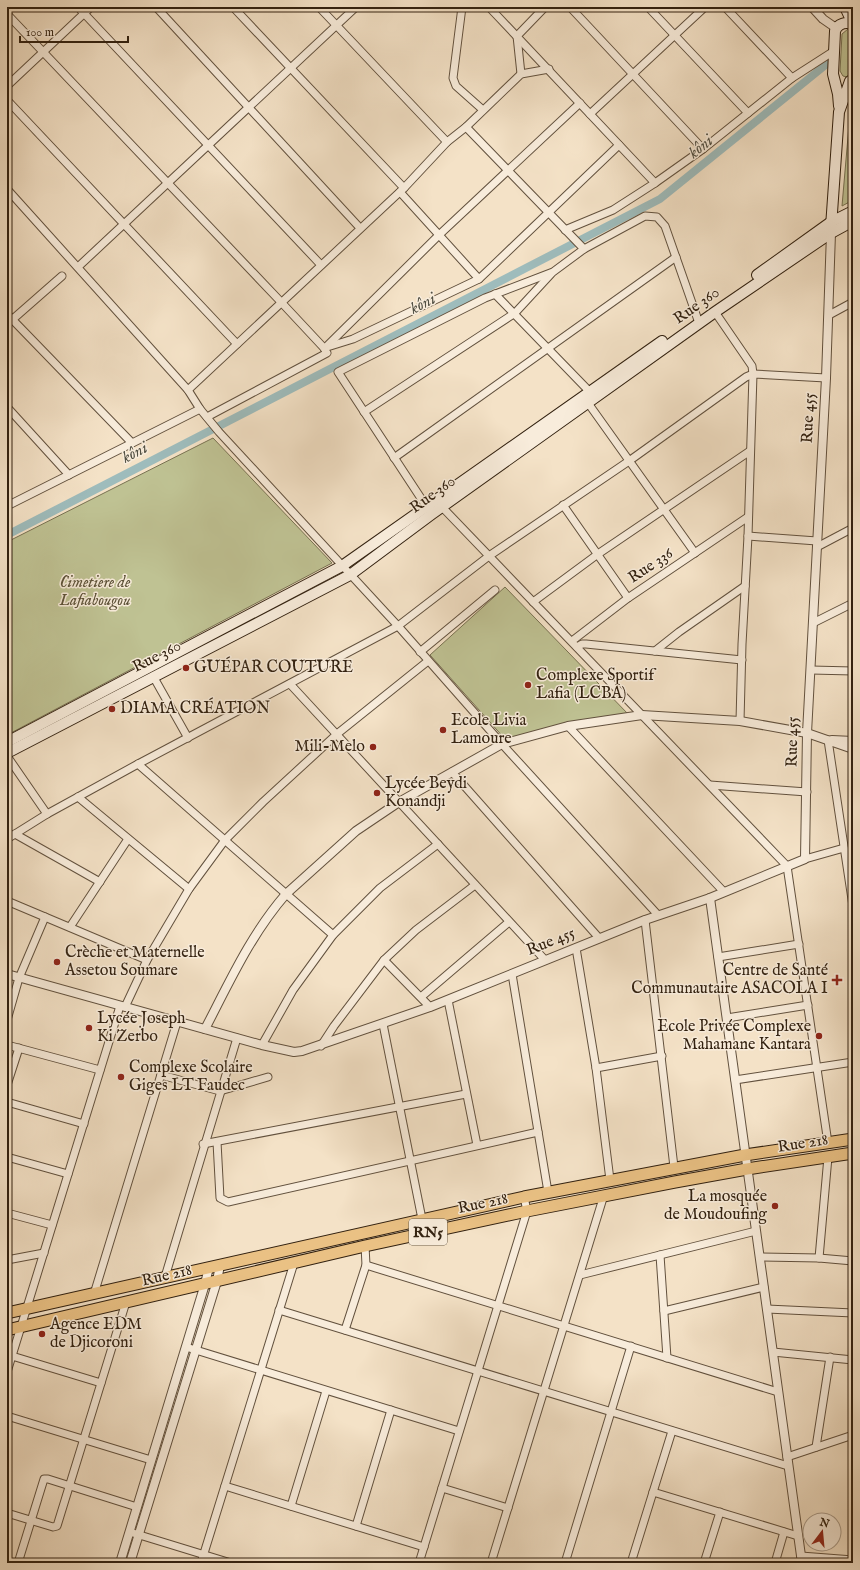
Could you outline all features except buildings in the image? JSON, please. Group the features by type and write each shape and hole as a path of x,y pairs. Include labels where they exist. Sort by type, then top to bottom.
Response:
{"highway":[{"name":"Rue 218","path":"7,1313 548,1192 674,1167 853,1139"},
{"name":"Rue 218","path":"7,1330 365,1246 527,1211 604,1195 747,1169 853,1153"}],"main road":[{"path":"839,112 838,94 833,68 834,46 841,7"},
{"path":"845,7 853,24"},
{"path":"838,26 848,23 853,24"},
{"path":"833,68 839,78 851,81"},
{"name":"Rue 455","path":"830,233 839,112 851,81"},
{"name":"Rue 360","path":"7,742 342,566 429,510 442,507 588,403 831,222 853,211"},
{"name":"Rue 360","path":"7,752 350,575 429,510 589,392 698,320 715,312 830,233 853,221"}],"street":[{"path":"78,7 321,265"},
{"path":"7,86 91,7"},
{"path":"156,7 360,228"},
{"path":"233,7 291,68 402,190 439,235 479,279"},
{"path":"320,7 447,142"},
{"path":"78,267 356,7"},
{"path":"462,7 453,78 456,86 483,110"},
{"path":"489,7 655,183"},
{"path":"517,36 545,7"},
{"path":"570,7 704,149"},
{"path":"648,7 748,113"},
{"path":"590,114 705,7"},
{"path":"726,7 792,78"},
{"path":"565,230 613,210 655,183 704,149 834,46 823,19 812,7"},
{"path":"7,14 281,302 327,353 207,417"},
{"path":"823,19 838,26"},
{"path":"517,36 521,74"},
{"path":"188,390 402,190 447,142 466,127 521,74 549,69"},
{"path":"7,100 237,344"},
{"path":"324,348 439,235 580,103"},
{"path":"466,127 580,245"},
{"path":"324,348 353,339 479,279 619,145"},
{"path":"7,189 188,390 200,409 220,432 398,626 502,744 658,915"},
{"path":"364,412 515,313 580,245 645,216 657,217 665,226 698,320"},
{"name":"Rue 455","path":"262,1045 294,1052 302,1052 321,1046 448,1000 599,938 658,915 710,898 805,859 807,733 829,315 830,233"},
{"path":"394,458 676,257"},
{"path":"429,510 338,372 495,294 553,272"},
{"path":"62,276 10,316 132,443"},
{"path":"495,294 515,313 589,392"},
{"path":"829,315 853,302"},
{"path":"715,312 752,366 753,374 740,721"},
{"path":"7,839 47,814 138,764 398,626 489,556 629,461 746,377 753,374 826,378"},
{"path":"588,403 695,553"},
{"path":"7,407 69,475"},
{"path":"7,506 200,409"},
{"path":"533,602 598,554 750,452"},
{"path":"563,505 628,598"},
{"path":"442,507 787,866 828,1143"},
{"name":"Rue 336","path":"574,644 628,598 748,518"},
{"path":"748,536 817,544 853,528"},
{"path":"655,651 679,632 746,586"},
{"path":"420,652 495,590"},
{"path":"813,623 851,604 853,612"},
{"path":"574,644 742,660"},
{"path":"7,1372 100,1070 122,1006 189,889 225,840 263,802 337,734 428,661"},
{"path":"811,670 853,671"},
{"path":"153,676 188,738"},
{"path":"290,684 544,960"},
{"path":"205,1029 247,950 276,904 286,894 356,831 399,802 502,744 568,726 642,715 740,721 807,733 843,747 853,749"},
{"path":"568,726 724,892"},
{"path":"828,740 853,741"},
{"path":"828,740 844,848 850,869 853,906"},
{"path":"7,756 47,814"},
{"path":"138,764 333,935"},
{"path":"452,772 599,938"},
{"path":"710,785 807,792"},
{"path":"78,797 189,889"},
{"path":"15,834 100,882"},
{"path":"70,927 128,840"},
{"path":"7,974 262,1045 293,990 333,935 380,888 438,844"},
{"path":"805,859 844,848"},
{"path":"321,1046 334,1026 384,960 416,930 475,885"},
{"path":"710,898 801,1560 853,1560"},
{"path":"7,901 147,960"},
{"path":"7,1020 19,978 46,917"},
{"path":"645,920 674,1167"},
{"path":"421,997 509,922"},
{"path":"718,957 799,944"},
{"path":"576,948 596,1068 610,1180"},
{"path":"384,960 430,1006"},
{"path":"512,974 548,1192"},
{"path":"448,1000 477,1145"},
{"path":"727,1018 808,1005"},
{"path":"94,1294 177,1022"},
{"path":"383,1024 422,1219"},
{"path":"165,1277 203,1144 236,1038"},
{"path":"7,1045 100,1070"},
{"path":"7,1085 19,1048"},
{"path":"596,1068 662,1056"},
{"path":"735,1080 853,1062"},
{"path":"161,1075 220,1091 268,1077"},
{"path":"203,1144 466,1094"},
{"path":"7,1102 84,1124"},
{"path":"217,1142 220,1198 228,1202 538,1132"},
{"path":"7,1157 68,1174"},
{"path":"819,1258 828,1157"},
{"path":"491,1563 604,1195"},
{"path":"419,1563 527,1211 524,1197"},
{"path":"7,1213 52,1225"},
{"path":"580,1275 756,1231"},
{"path":"346,1330 366,1265 365,1246"},
{"path":"7,1260 44,1253"},
{"path":"660,1255 667,1358"},
{"path":"760,1257 819,1258 853,1261"},
{"path":"202,1563 294,1263"},
{"path":"366,1265 778,1392"},
{"path":"130,1563 217,1281 214,1266"},
{"path":"120,1563 206,1284 214,1266"},
{"path":"664,1311 764,1287"},
{"path":"7,1513 52,1527 57,1526 126,1302"},
{"path":"767,1309 853,1313"},
{"path":"279,1310 788,1466"},
{"path":"565,1563 631,1346"},
{"path":"186,1348 459,1432"},
{"path":"773,1352 853,1360"},
{"path":"12,1356 101,1383"},
{"path":"816,1447 830,1357"},
{"path":"291,1506 326,1391"},
{"path":"356,1526 391,1410"},
{"path":"7,1416 151,1460"},
{"path":"631,1563 672,1431"},
{"path":"787,1457 853,1435"},
{"path":"18,1563 44,1479 137,1507"},
{"path":"225,1486 424,1547"},
{"path":"442,1488 508,1508"},
{"path":"653,1492 798,1536"},
{"path":"704,1563 720,1512"},
{"path":"129,1532 231,1563"},
{"path":"775,1563 784,1532"}],"green space":[{"path":"848,29 853,29 853,76 847,77 843,76 840,71 842,34"},
{"path":"853,100 853,200 842,206 851,102"},
{"name":"Cimetiere de Lafiabougou","path":"213,438 332,563 7,735 7,542"},
{"name":"Complexe Sportif Lafia (LCBA)","path":"505,587 629,715 505,739 430,655"}],"waterway":[{"name":"kôni","path":"7,535 660,199 828,63"}],"place":[{"name":"GUÉPAR COUTURE","path":"186,668"},
{"name":"Complexe Sportif Lafia (LCBA)","path":"528,685"},
{"name":"DIAMA CRÉATION","path":"112,709"},
{"name":"Ecole Livia Lamoure","path":"443,730"},
{"name":"Mili-Melo","path":"373,747"},
{"name":"Lycée Beydi Konandji","path":"377,793"},
{"name":"Crèche et Maternelle Assetou Soumare","path":"57,962"},
{"name":"Centre de Santé Communautaire ASACOLA I","path":"837,980"},
{"name":"Lycée Joseph Ki Zerbo","path":"89,1028"},
{"name":"Ecole Privée Complexe Mahamane Kantara","path":"819,1036"},
{"name":"Complexe Scolaire Giges LT Faudec","path":"121,1077"},
{"name":"La mosquée de Moudoufing","path":"775,1206"},
{"name":"Agence EDM de Djicoroni","path":"42,1334"}]}
